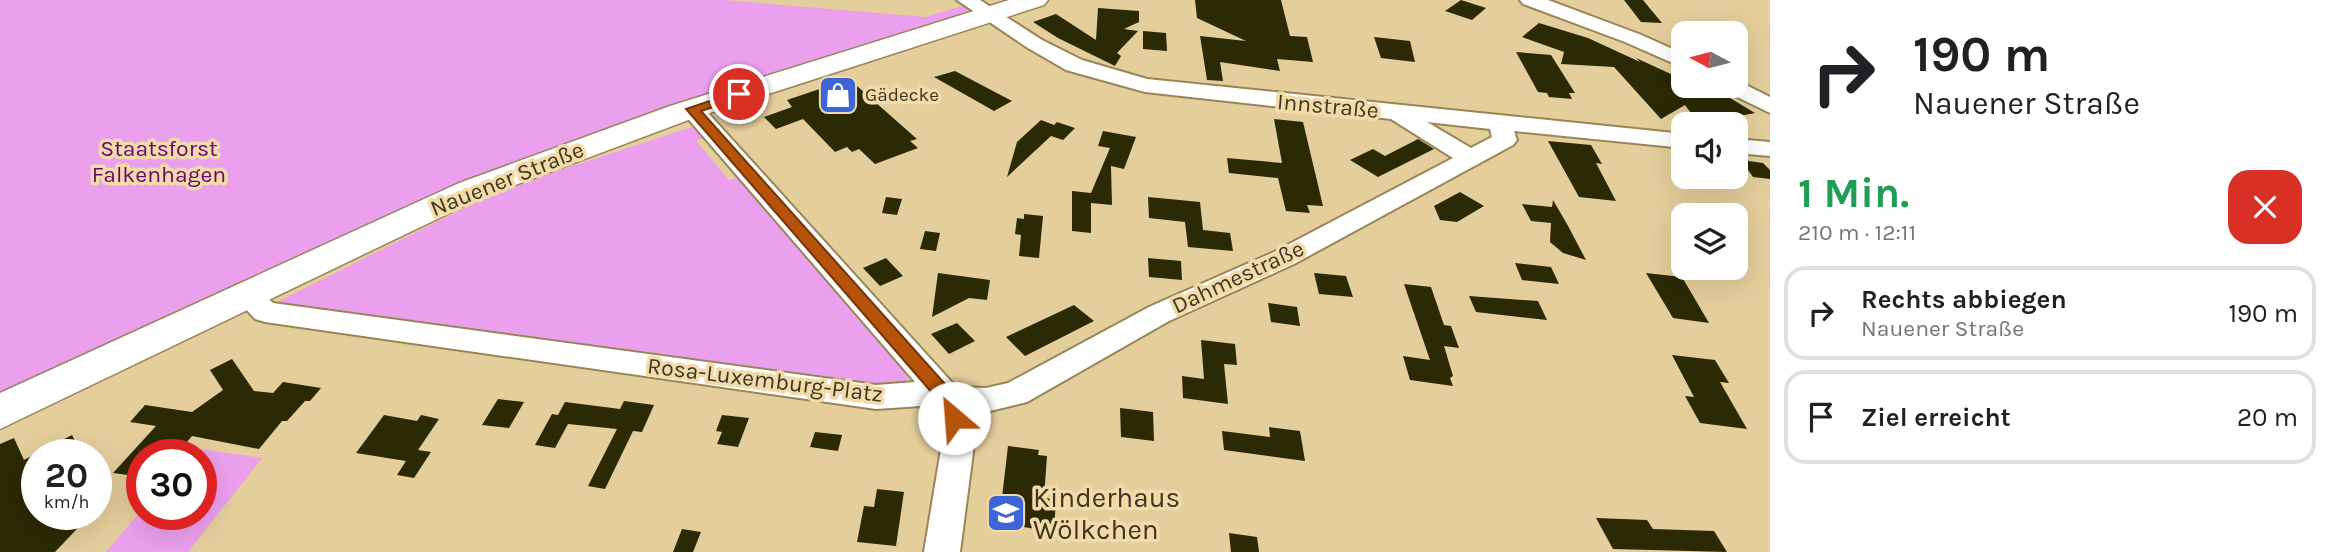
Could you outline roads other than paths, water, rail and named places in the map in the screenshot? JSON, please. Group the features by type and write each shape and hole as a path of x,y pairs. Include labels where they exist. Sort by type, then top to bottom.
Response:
{"main road":[{"name":"Nauener Straße","path":"0,412 471,190 978,8 1035,0"}],"street":[{"path":"1531,0 1632,38 1671,56"},
{"name":"Innstraße","path":"978,8 1074,65 1145,85 1671,140"},
{"path":"1748,94 1770,106"},
{"path":"692,109 948,399 959,437 942,552"},
{"path":"1392,112 1471,158"},
{"name":"Dahmestraße","path":"948,399 986,400 1016,393 1159,314 1284,258 1505,140 1500,122"},
{"path":"1748,147 1770,149"},
{"name":"Rosa-Luxemburg-Platz","path":"247,295 265,312 876,397 921,394 948,399"}],"place":[{"name":"Gädecke","path":"838,95"},
{"name":"Kinderhaus Wölkchen","path":"1006,513"}],"park label":[{"name":"Staatsforst Falkenhagen","path":"159,161"}]}
